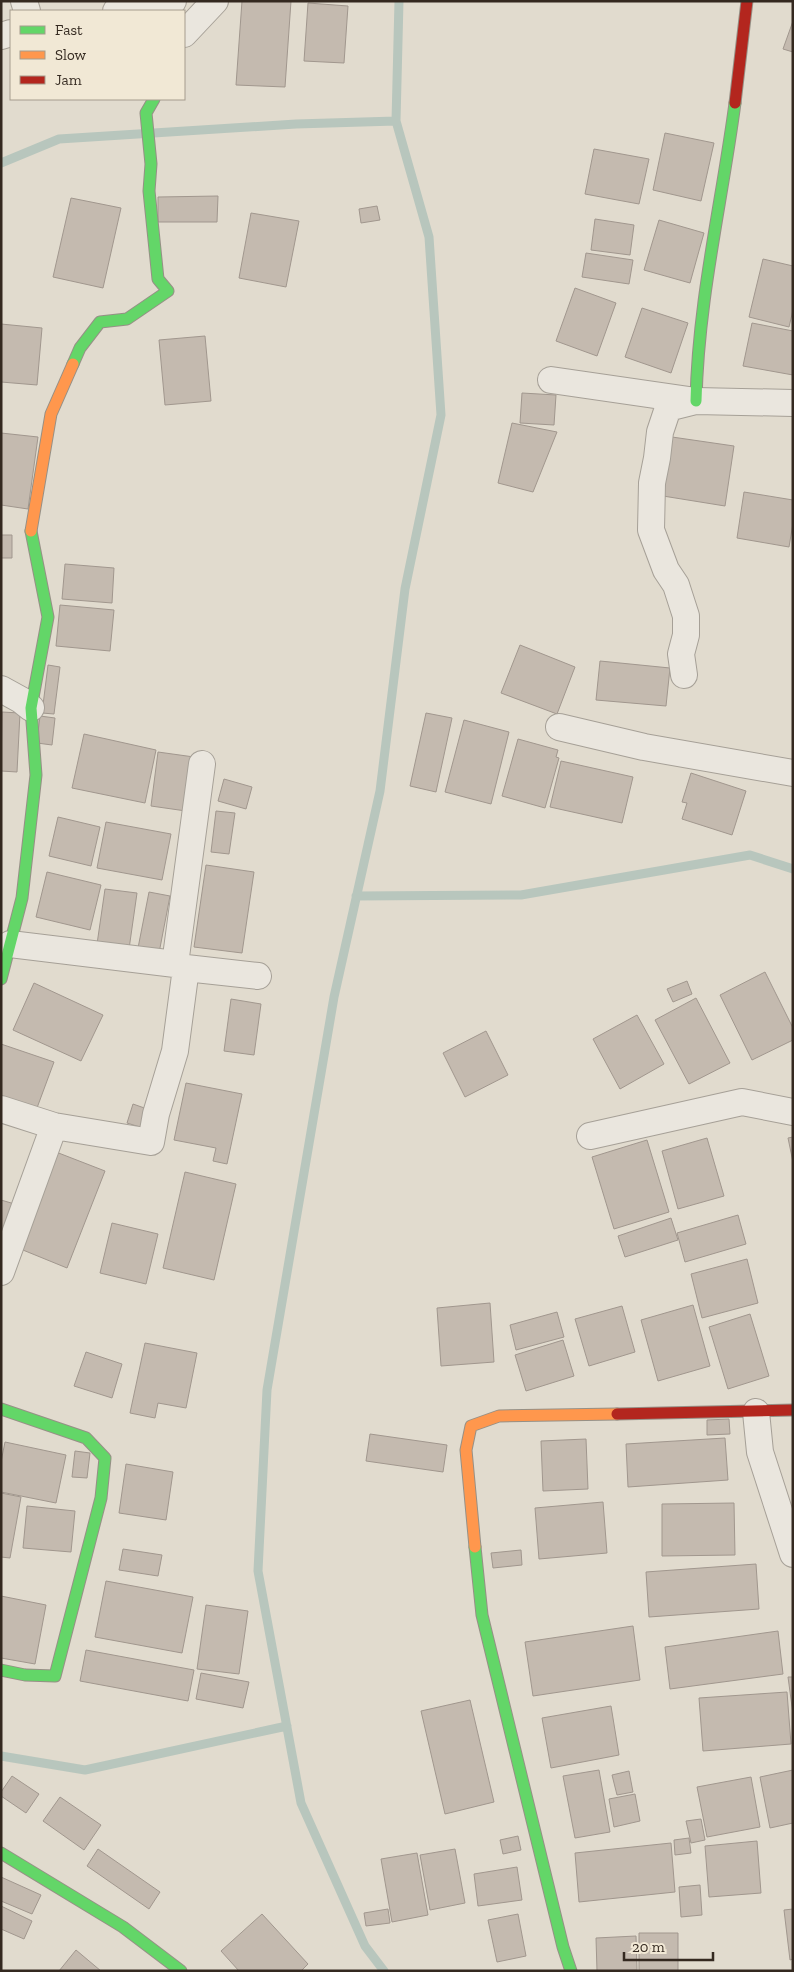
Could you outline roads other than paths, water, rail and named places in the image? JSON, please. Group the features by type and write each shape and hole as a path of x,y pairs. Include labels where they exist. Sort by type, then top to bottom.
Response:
{"street":[{"path":"122,10 173,1"},
{"path":"185,33 215,1"},
{"path":"696,401 695,365 702,305 729,152 747,1"},
{"path":"1,979 9,932 22,898 36,775 31,708 48,617 30,535 52,414 80,348 100,322 127,319 168,291 158,279 149,191 151,164 146,113 153,100"},
{"path":"551,380 696,401 793,403"},
{"path":"684,676 681,654 686,635 686,616 676,585 666,570 651,530 652,484 660,432 668,408 696,401"},
{"path":"1,689 31,708"},
{"path":"559,727 644,747 793,773"},
{"path":"1,1109 54,1126 151,1142 156,1114 175,1051 181,966 202,764"},
{"path":"9,932 181,966 258,976"},
{"path":"590,1136 742,1102 793,1112"},
{"path":"1,1272 54,1126"},
{"path":"1,1409 86,1438 105,1458 101,1498 55,1676 25,1676 1,1670"},
{"path":"571,1971 563,1947 482,1615 466,1450 471,1426 499,1416 793,1410"},
{"path":"756,1412 760,1452 793,1554"},
{"path":"1,1853 124,1927 181,1971"}],"waterway":[{"path":"384,1971 365,1946 301,1803 258,1571 267,1390 334,997 380,791 405,589 441,415 429,237 396,121 399,1"},
{"path":"1,163 59,139 296,124 396,121"},
{"path":"356,896 521,895 750,855 793,869"},
{"path":"1,1756 85,1770 287,1726"}]}
